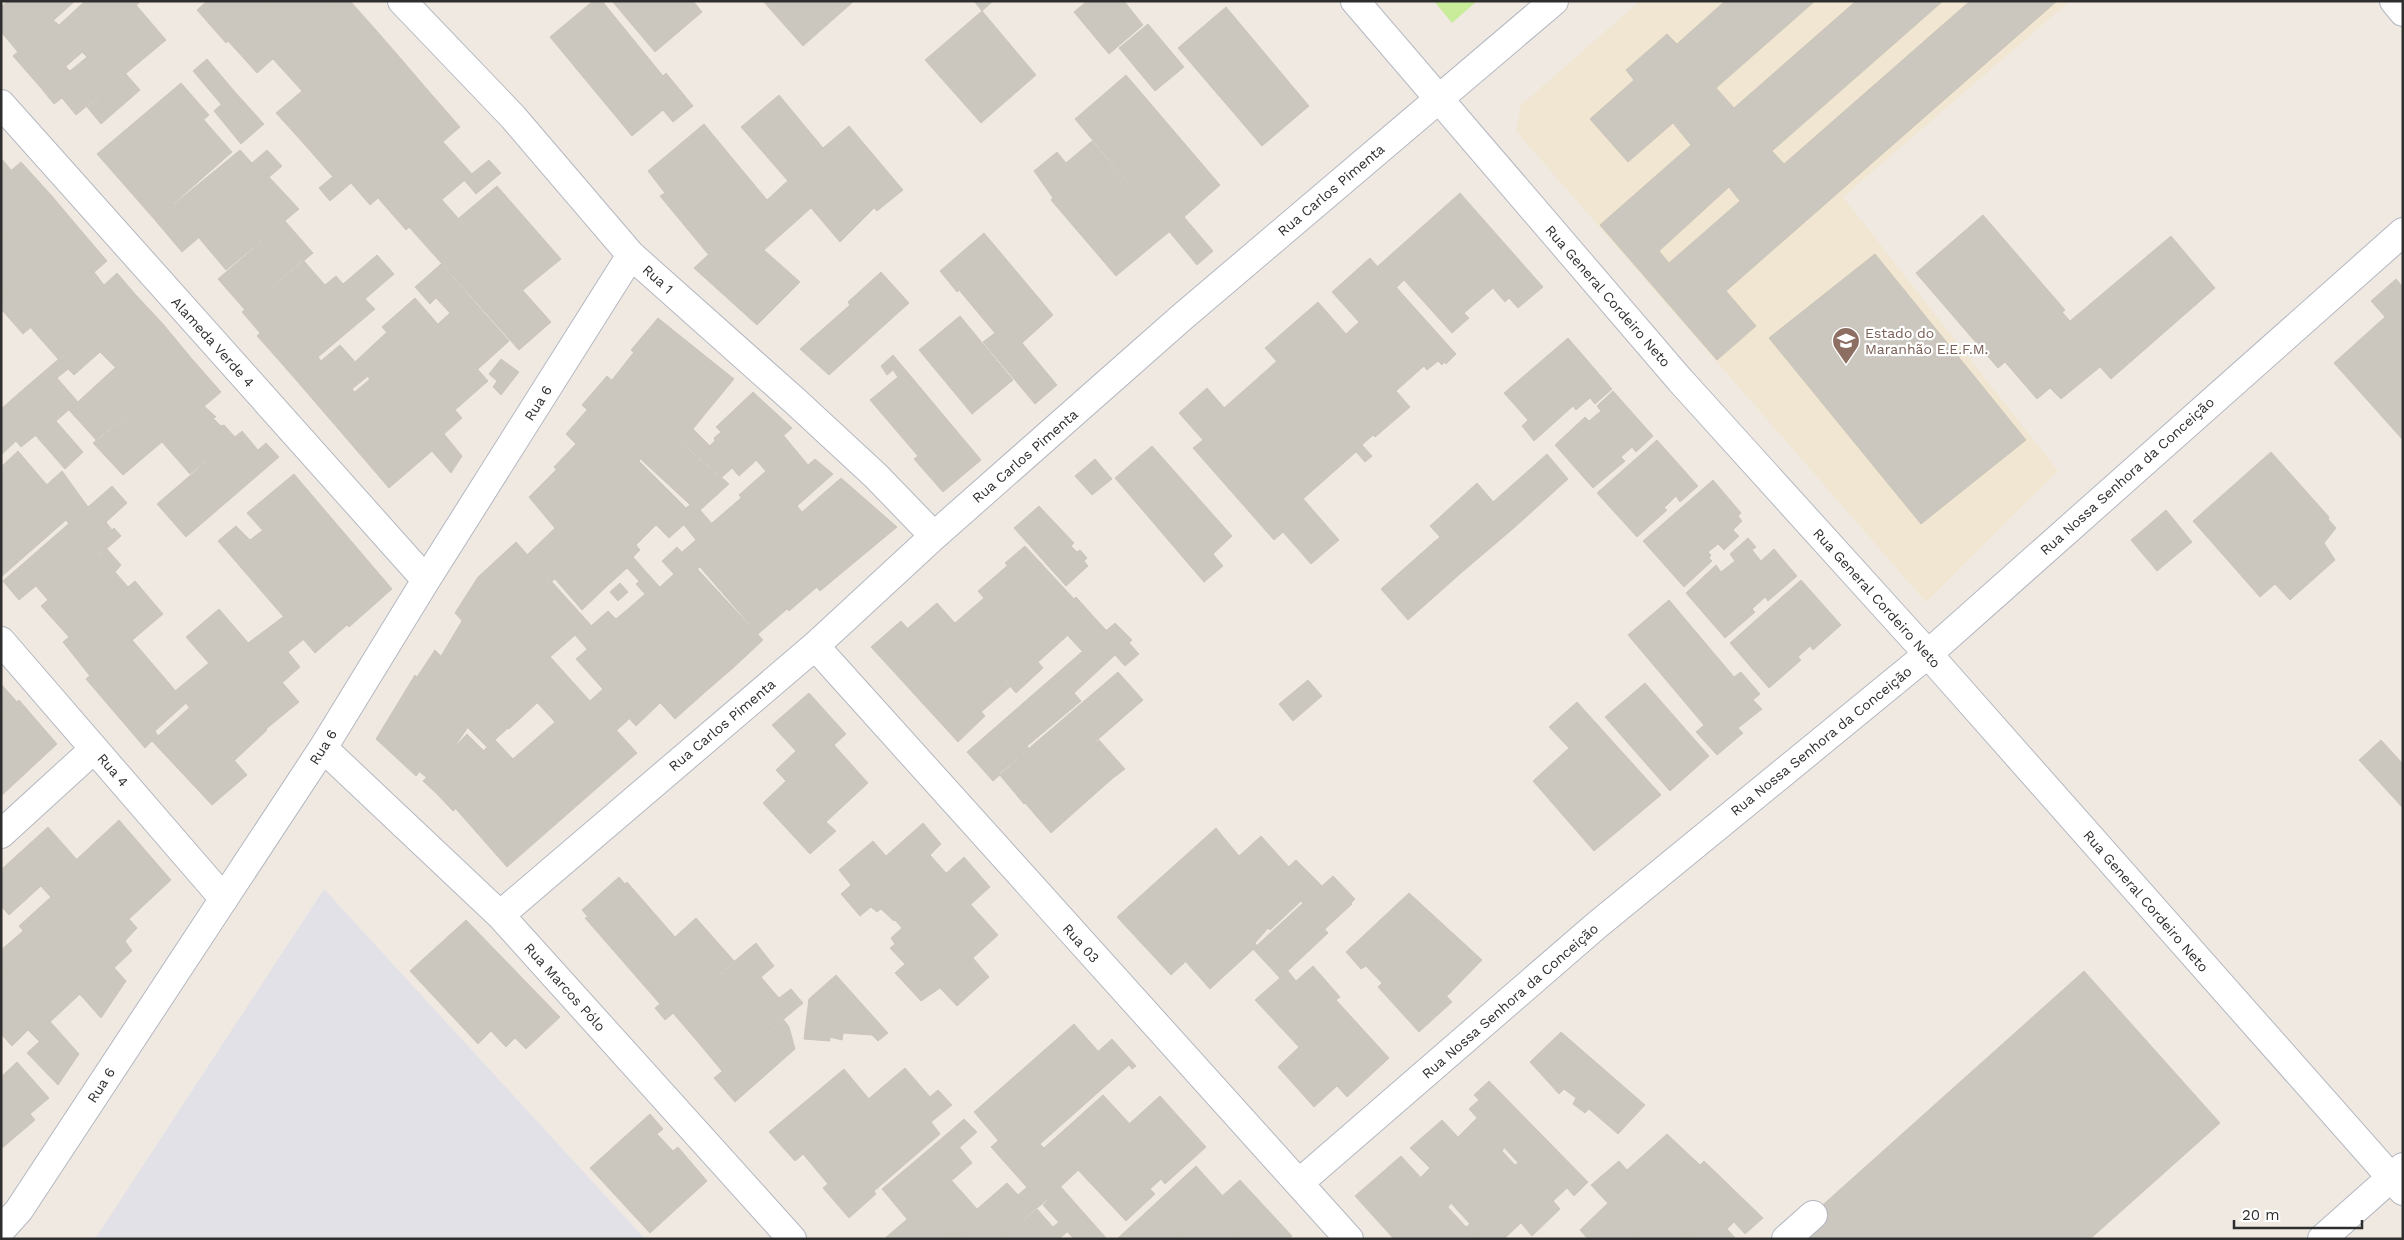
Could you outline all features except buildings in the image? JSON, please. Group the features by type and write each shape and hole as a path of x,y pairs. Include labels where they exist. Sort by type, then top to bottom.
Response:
{"street":[{"name":"Rua General Cordeiro Neto","path":"1355,1 1680,380 2399,1179"},
{"name":"Rua Carlos Pimenta","path":"500,915 815,646 934,536 1174,324 1554,1"},
{"path":"2394,1 2403,12"},
{"name":"Rua 1","path":"407,3 513,117 632,255 822,426 934,536"},
{"name":"Alameda Verde 4","path":"1,104 426,580"},
{"name":"Rua Nossa Senhora da Conceição","path":"1299,1183 1597,925 1928,654 2403,232"},
{"name":"Rua 6","path":"1,1230 18,1210 323,748 426,580 632,255"},
{"name":"Rua 4","path":"1,641 224,899"},
{"name":"Rua 03","path":"815,646 1349,1239"},
{"name":"Rua Marcos Pólo","path":"323,748 500,915 792,1239"},
{"path":"1,834 94,749"},
{"path":"2322,1239 2399,1179"},
{"path":"1786,1239 1813,1215"}],"shaded area":[{"name":"Estado do Maranhão E.E.F.M.","path":"1640,1 2070,1 1843,197 2058,471 1926,602 1516,131 1521,105"},
{"path":"324,889 645,1239 95,1239"}],"green space":[{"path":"1434,1 1477,1 1452,23"}],"place":[{"name":"Estado do Maranhão E.E.F.M.","path":"1846,365"}]}
